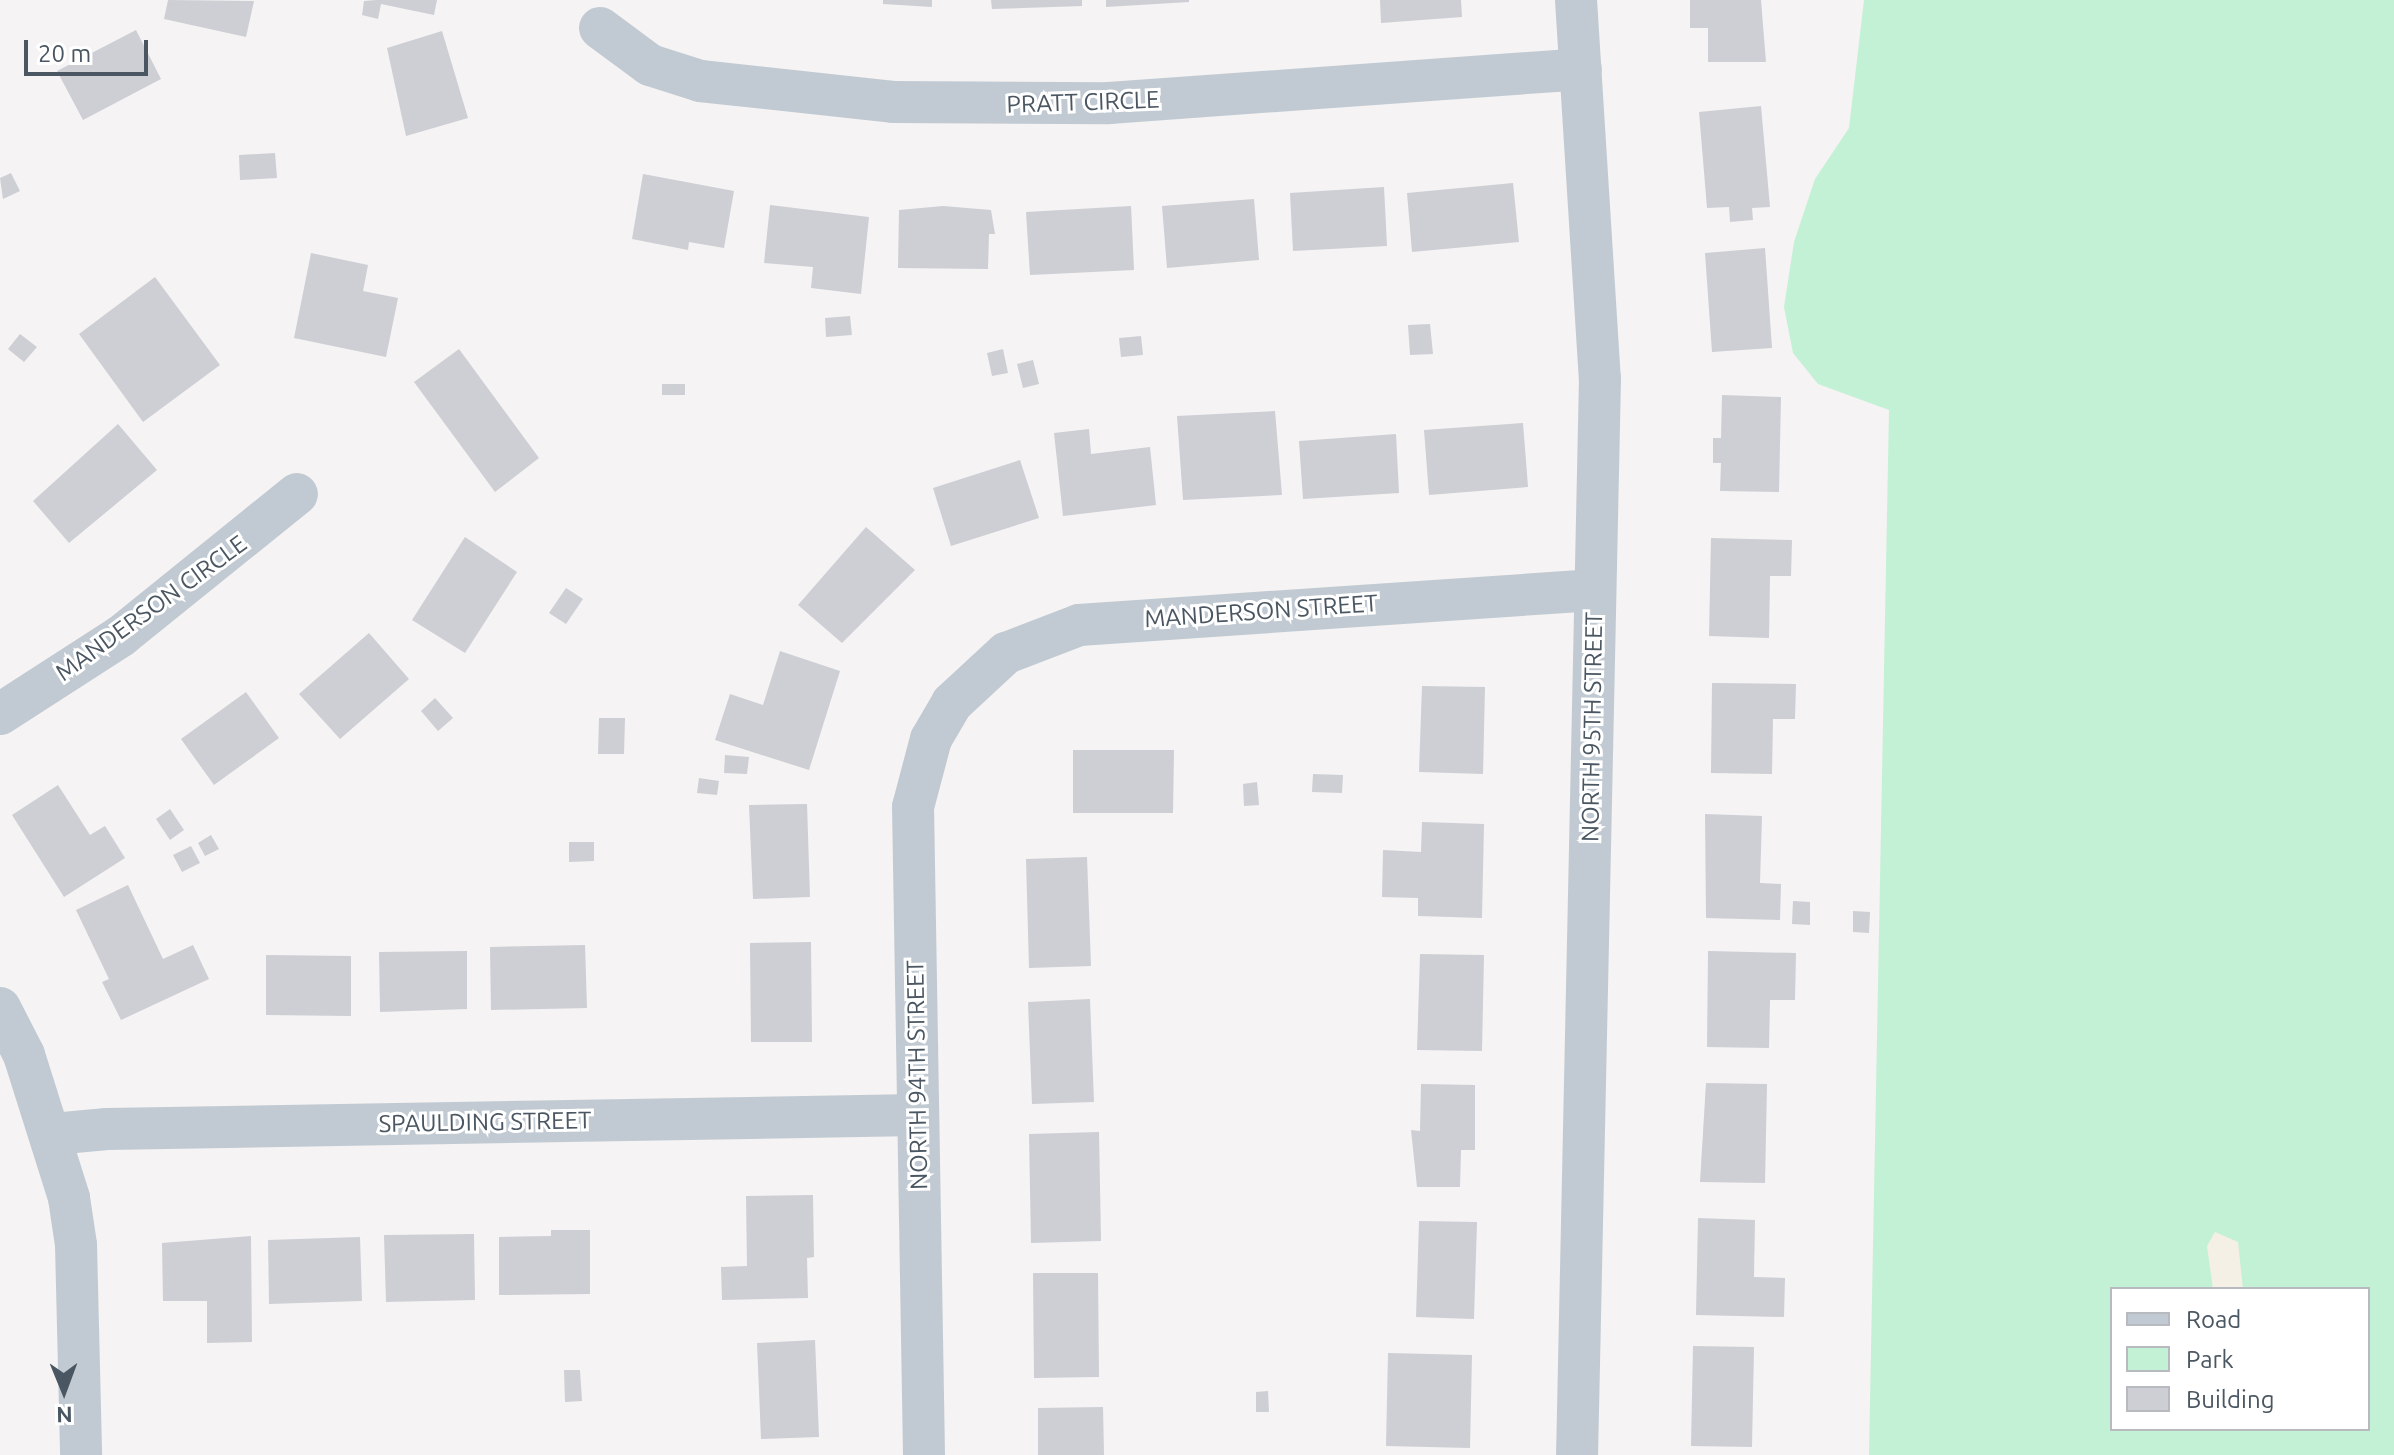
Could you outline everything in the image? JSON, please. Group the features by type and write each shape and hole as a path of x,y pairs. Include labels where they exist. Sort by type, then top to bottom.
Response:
{"street":[{"name":"NORTH 95TH STREET","path":"1576,0 1600,378 1577,1455"},
{"name":"PRATT CIRCLE","path":"600,28 650,65 700,81 893,102 1109,103 1581,69"},
{"name":"MANDERSON CIRCLE","path":"0,714 121,636 297,494"},
{"name":"MANDERSON STREET","path":"952,703 1006,653 1079,625 1595,590"},
{"name":"NORTH 94TH STREET","path":"924,1455 913,807 931,739 952,703"},
{"path":"0,1008 24,1055 53,1134 76,1245 81,1455"},
{"name":"SPAULDING STREET","path":"53,1134 107,1129 917,1115"}],"green space":[{"path":"1864,0 2394,0 2394,1455 1869,1455 1889,410 1818,384 1793,353 1784,307 1794,242 1815,179 1849,128"}],"sand":[{"path":"2215,1232 2238,1242 2243,1287 2213,1287 2207,1246"}],"building":[{"path":"168,0 254,1 246,37 164,19"},
{"path":"437,0 434,15 381,4 378,19 362,15 364,1"},
{"path":"883,0 932,0 932,7 883,4"},
{"path":"991,0 1082,0 1082,6 992,9"},
{"path":"1106,0 1189,0 1189,2 1106,7"},
{"path":"1380,0 1461,0 1462,17 1381,23"},
{"path":"1690,0 1761,0 1766,62 1708,62 1708,28 1690,28"},
{"path":"136,30 161,79 83,120 57,71"},
{"path":"442,31 468,118 406,136 387,48"},
{"path":"1761,106 1770,207 1752,208 1753,220 1730,222 1729,207 1707,208 1699,112"},
{"path":"275,153 277,178 240,180 239,155"},
{"path":"11,173 20,191 3,199 0,178"},
{"path":"643,174 734,191 724,248 689,242 688,250 632,239"},
{"path":"1513,183 1519,242 1412,252 1407,193"},
{"path":"1384,187 1387,246 1293,251 1290,193"},
{"path":"1254,199 1259,260 1167,268 1162,206"},
{"path":"770,205 869,217 861,294 811,288 813,267 764,263"},
{"path":"943,206 991,210 995,234 989,234 988,269 898,268 899,210"},
{"path":"1131,206 1134,270 1030,275 1026,212"},
{"path":"1765,248 1772,348 1712,352 1705,253"},
{"path":"311,253 368,265 363,291 398,298 386,357 294,338"},
{"path":"155,277 220,365 143,422 79,334"},
{"path":"850,316 852,335 826,337 825,318"},
{"path":"1430,324 1433,354 1410,355 1408,325"},
{"path":"20,334 37,347 24,362 8,349"},
{"path":"1141,336 1143,355 1121,357 1119,338"},
{"path":"459,349 539,458 495,492 414,382"},
{"path":"1003,349 1008,373 992,376 987,353"},
{"path":"1033,360 1039,384 1023,388 1017,364"},
{"path":"662,384 685,384 685,395 662,395"},
{"path":"1722,395 1781,397 1779,492 1720,491 1721,463 1713,463 1713,438 1721,438"},
{"path":"1275,411 1282,495 1183,500 1177,416"},
{"path":"1523,423 1528,487 1429,495 1424,430"},
{"path":"118,424 157,470 69,543 33,501"},
{"path":"1089,429 1091,454 1150,447 1156,505 1063,516 1054,433"},
{"path":"1396,434 1399,493 1303,499 1299,441"},
{"path":"1020,460 1039,518 951,546 933,488"},
{"path":"866,527 915,570 842,643 798,605"},
{"path":"465,537 517,572 465,653 412,620"},
{"path":"1711,538 1792,540 1791,576 1770,576 1769,638 1709,636"},
{"path":"566,588 583,599 566,624 549,613"},
{"path":"369,633 409,679 340,739 299,694"},
{"path":"780,651 840,671 809,770 715,740 730,694 763,705"},
{"path":"1712,683 1796,684 1795,719 1773,719 1772,774 1711,773"},
{"path":"1422,686 1485,687 1483,774 1419,772"},
{"path":"246,692 279,738 214,785 181,739"},
{"path":"435,698 453,718 438,731 421,711"},
{"path":"599,718 625,718 624,754 598,754"},
{"path":"1073,750 1174,750 1173,813 1073,813"},
{"path":"725,755 749,757 747,774 724,773"},
{"path":"1313,774 1343,775 1342,793 1312,792"},
{"path":"699,778 719,781 717,795 697,793"},
{"path":"1257,782 1259,805 1244,806 1243,784"},
{"path":"58,785 90,835 105,826 125,858 64,897 12,815"},
{"path":"807,804 810,897 753,899 749,805"},
{"path":"170,809 184,830 170,840 156,819"},
{"path":"1705,814 1762,816 1760,883 1781,884 1780,920 1706,918"},
{"path":"1422,822 1484,824 1482,918 1418,916 1418,898 1382,897 1383,850 1421,852"},
{"path":"211,835 219,849 205,856 198,843"},
{"path":"569,842 594,842 594,861 569,862"},
{"path":"191,846 200,863 182,872 173,855"},
{"path":"1087,857 1091,966 1029,968 1026,859"},
{"path":"128,885 163,959 193,945 209,979 121,1020 102,982 109,979 76,910"},
{"path":"1793,901 1810,902 1810,925 1792,924"},
{"path":"1853,911 1870,912 1869,933 1853,932"},
{"path":"811,942 812,1042 751,1042 750,943"},
{"path":"585,945 587,1008 491,1010 490,947"},
{"path":"467,951 467,1009 380,1012 379,952"},
{"path":"1708,951 1796,953 1795,1000 1770,1000 1769,1048 1707,1047"},
{"path":"1420,954 1484,955 1482,1051 1417,1050"},
{"path":"266,955 351,956 351,1016 266,1015"},
{"path":"1090,999 1094,1102 1032,1104 1028,1002"},
{"path":"1706,1083 1767,1084 1765,1183 1700,1182"},
{"path":"1421,1084 1475,1085 1475,1150 1461,1150 1460,1187 1417,1187 1411,1130 1420,1131"},
{"path":"1099,1132 1101,1241 1031,1243 1029,1134"},
{"path":"813,1195 814,1257 807,1258 808,1298 722,1300 721,1267 747,1266 746,1196"},
{"path":"1698,1218 1755,1220 1754,1277 1785,1278 1784,1317 1696,1315"},
{"path":"1419,1221 1477,1222 1474,1319 1416,1317"},
{"path":"551,1230 590,1230 590,1294 499,1295 499,1237 551,1236"},
{"path":"474,1234 475,1300 386,1302 384,1235"},
{"path":"251,1236 252,1342 207,1343 207,1301 163,1301 162,1243"},
{"path":"360,1237 362,1301 269,1304 268,1240"},
{"path":"1033,1273 1098,1273 1099,1377 1034,1378"},
{"path":"815,1340 819,1437 761,1439 757,1343"},
{"path":"1693,1346 1754,1347 1752,1447 1691,1446"},
{"path":"1388,1353 1472,1355 1470,1448 1386,1446"},
{"path":"564,1370 580,1370 582,1401 565,1402"},
{"path":"1268,1391 1269,1412 1256,1412 1256,1392"},
{"path":"1103,1407 1104,1455 1038,1455 1038,1408"}]}
